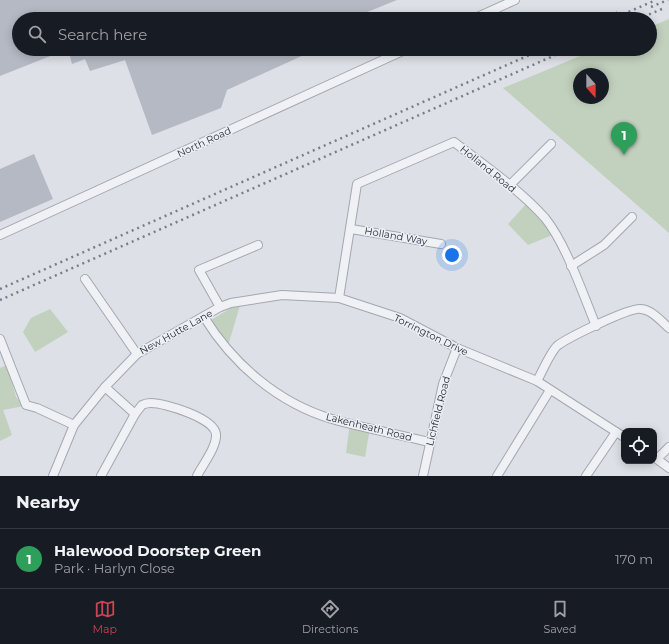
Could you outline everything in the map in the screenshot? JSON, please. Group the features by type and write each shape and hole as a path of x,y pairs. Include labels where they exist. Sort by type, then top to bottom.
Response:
{"street":[{"path":"488,12 515,0"},
{"name":"North Road","path":"0,235 392,56"},
{"name":"Holland Road","path":"339,298 357,184 454,142 510,185 544,218 552,229 571,266 596,326"},
{"path":"510,185 551,144"},
{"path":"571,266 604,245 632,217"},
{"name":"Holland Way","path":"351,229 441,244"},
{"path":"220,308 199,270 258,245"},
{"path":"85,279 137,354"},
{"name":"Torrington Drive","path":"220,308 231,303 282,295 339,298 400,318 457,348 537,381 621,435"},
{"name":"New Hutte Lane","path":"53,476 74,425 105,387 137,354 220,308"},
{"path":"537,381 557,347 596,326 631,310 648,310 669,328"},
{"name":"Lakenheath Road","path":"204,316 217,337 239,362 262,384 296,404 330,418 429,442"},
{"path":"0,339 26,405 37,408 74,425"},
{"name":"Lichfield Road","path":"423,476 429,442 443,384 457,348"},
{"path":"105,387 135,414"},
{"path":"497,476 550,390"},
{"path":"102,476 135,414 142,405 151,403 186,411 211,425 216,432 216,441 197,476"},
{"path":"586,476 616,432"},
{"path":"657,457 669,446"},
{"path":"657,459 669,468"}],"green space":[{"path":"669,19 669,233 503,88 580,56 657,56 657,24"},
{"path":"528,202 555,234 528,245 508,224"},
{"path":"241,302 227,349 208,322"},
{"path":"50,309 68,332 35,352 23,332 31,318"},
{"path":"7,365 16,397 24,406 3,410 12,435 0,441 0,368"},
{"path":"350,423 370,428 365,457 346,453"}],"building":[{"path":"0,0 397,0 367,12 12,12 12,56 50,56 0,76"},
{"path":"70,56 302,56 227,90 221,108 152,135 125,60 90,71 85,59 72,64"},
{"path":"34,154 53,199 0,222 0,169"}],"railway":[{"path":"628,12 656,0"},
{"path":"651,7 668,0"},
{"path":"655,12 662,9"},
{"path":"0,289 527,56"},
{"path":"0,300 553,56"}],"place":[{"name":"Halewood Doorstep Green","path":"624,155"}]}
